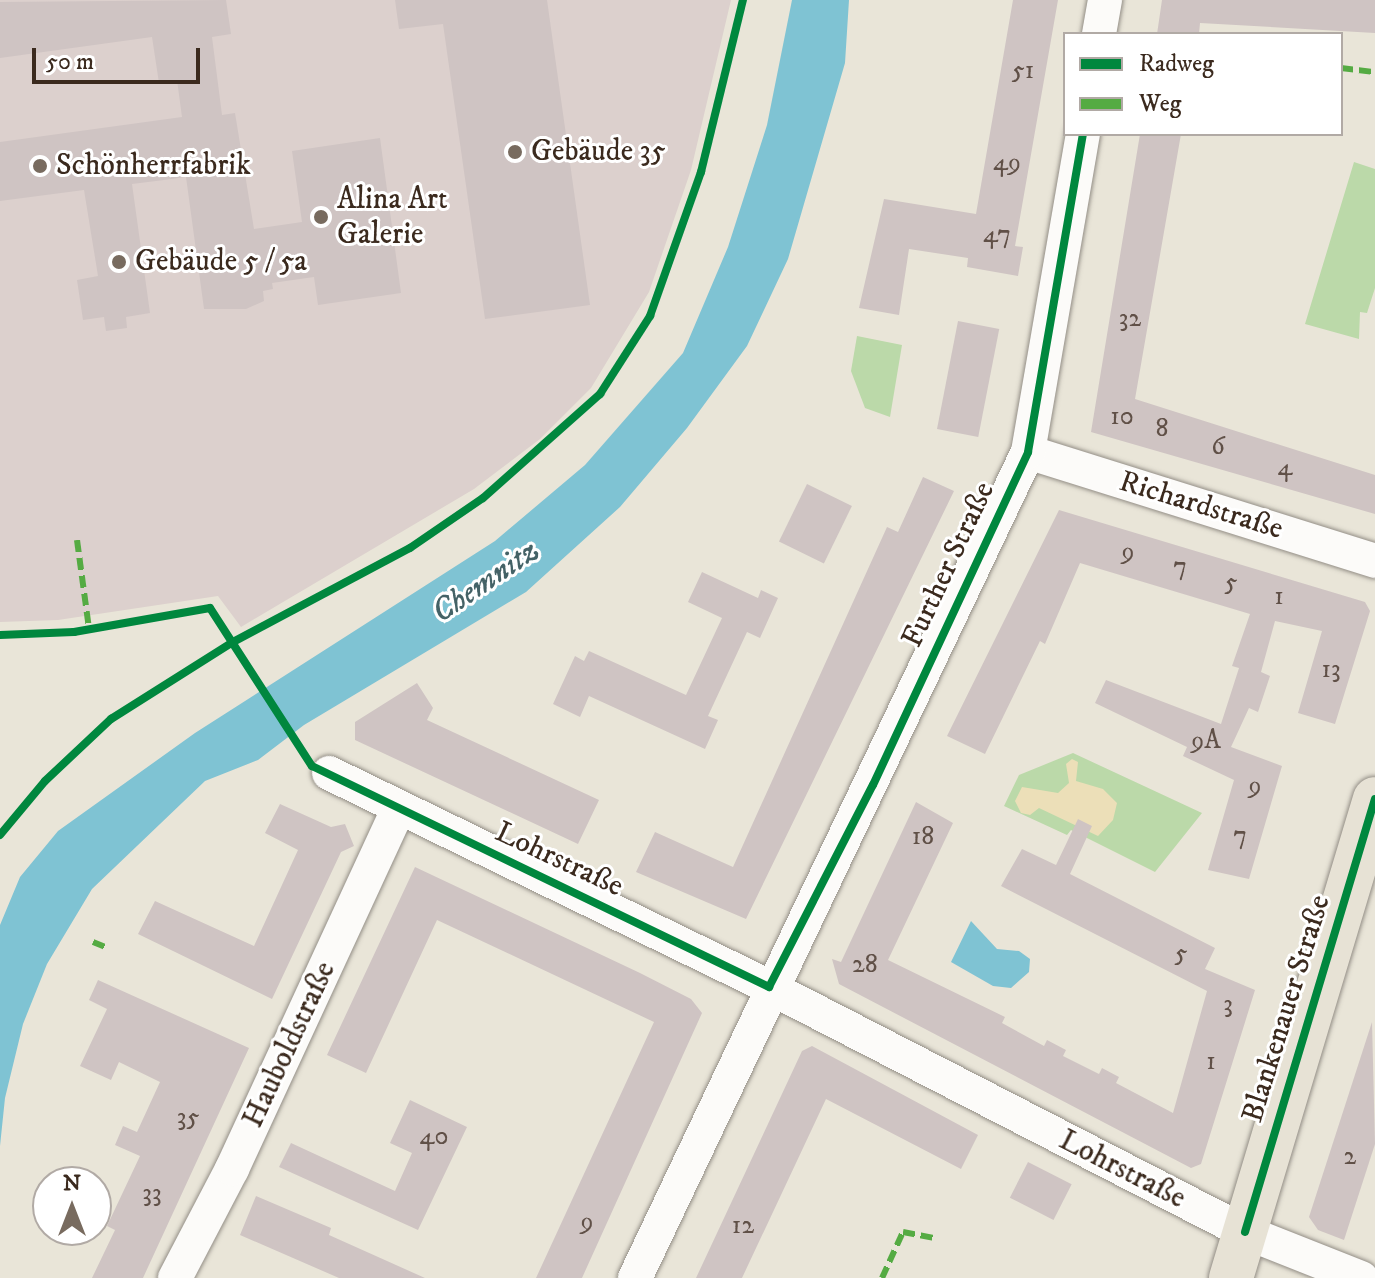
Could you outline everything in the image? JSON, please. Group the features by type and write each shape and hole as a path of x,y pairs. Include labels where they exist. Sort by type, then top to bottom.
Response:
{"main road":[{"name":"Blankenauer Straße","path":"1231,1278 1375,799"}],"street":[{"path":"1099,32 1105,0"},
{"name":"Further Straße","path":"635,1278 769,987 873,785 1028,452 1083,136"},
{"name":"Richardstraße","path":"1028,452 1375,561"},
{"name":"Lohrstraße","path":"329,773 769,987 1245,1232 1361,1278"},
{"name":"Hauboldstraße","path":"175,1278 232,1169 398,809"}],"shaded area":[{"name":"Schönherrfabrik","path":"0,0 731,0 691,170 649,292 591,388 540,439 474,489 241,627 218,596 58,620 0,622"}],"green space":[{"path":"1354,162 1375,169 1375,288 1367,313 1360,312 1359,339 1305,324"},
{"path":"857,336 902,345 890,417 865,408 851,371"},
{"path":"1073,753 1202,813 1155,872 1071,830 1067,835 1004,806 1019,775"}],"sand":[{"path":"1072,759 1078,762 1076,781 1103,789 1117,803 1113,820 1098,836 1039,808 1030,815 1021,813 1015,801 1022,787 1058,793 1069,783 1066,764"}],"water":[{"name":"Chemnitz","path":"792,0 849,0 845,63 788,259 747,346 687,428 620,507 526,592 304,725 258,760 205,781 92,889 47,964 23,1024 5,1098 0,1146 0,925 20,877 58,831 195,733 495,541 585,465 683,353 728,247 767,125"},
{"path":"971,921 997,949 1019,951 1030,959 1029,972 1011,988 993,986 951,962"}],"building":[{"path":"226,0 231,34 212,37 222,115 235,113 254,229 302,222 292,151 380,138 401,293 318,305 314,277 272,283 273,289 263,291 264,301 246,309 204,309 186,177 132,184 150,313 126,317 127,328 106,331 104,317 83,320 77,280 98,276 84,190 0,201 0,142 182,117 177,80 159,83 152,37 0,58 0,2"},
{"name":"Gebäude 35","path":"395,0 547,0 590,305 485,319 443,24 399,29"},
{"path":"1013,0 1058,0 1015,246 1023,247 1018,276 967,267 968,258 909,249 899,315 859,308 884,199 976,214"},
{"path":"1162,0 1375,0 1375,33 1200,23 1199,32 1157,32"},
{"path":"1140,136 1181,136 1135,399 1375,475 1375,514 1091,432"},
{"path":"958,321 999,329 978,437 937,429"},
{"path":"923,477 954,491 746,919 636,872 655,832 733,867 887,527 898,532"},
{"path":"807,484 852,506 824,563 779,542"},
{"path":"1059,510 1365,602 1370,611 1335,724 1298,713 1322,631 1275,621 1261,672 1270,676 1258,712 1249,708 1231,747 1282,766 1249,879 1208,870 1234,780 1183,756 1187,747 1095,703 1106,680 1221,724 1239,668 1232,666 1250,614 1080,563 1045,644 1040,641 985,754 947,736"},
{"path":"702,572 758,598 761,590 778,598 760,638 747,632 708,716 718,720 705,749 589,696 580,717 553,704 575,656 584,661 589,651 686,695 722,618 688,602"},
{"path":"417,683 433,708 427,720 599,800 578,844 355,740 355,722"},
{"path":"916,802 953,823 888,960 1005,1017 1002,1023 1044,1046 1047,1040 1066,1050 1063,1056 1099,1074 1102,1068 1119,1077 1116,1083 1173,1113 1207,991 1001,886 1022,849 1056,865 1078,819 1092,826 1070,874 1215,948 1205,969 1255,990 1201,1164 1191,1168 839,984 832,959 841,962"},
{"path":"280,804 331,827 345,824 354,846 341,852 272,999 138,934 155,901 254,946 298,850 265,833"},
{"path":"415,867 640,973 691,999 702,1013 582,1278 536,1278 654,1022 437,920 366,1073 327,1055"},
{"path":"98,980 249,1048 143,1278 92,1278 107,1246 112,1246 115,1230 112,1228 112,1215 140,1156 115,1145 123,1126 137,1132 160,1082 119,1062 111,1080 80,1066 107,1009 89,1000"},
{"path":"1372,1022 1375,1144 1344,1240 1318,1230 1309,1217"},
{"path":"812,1046 978,1135 961,1169 826,1099 742,1278 696,1278 802,1051"},
{"path":"410,1100 467,1127 418,1230 279,1167 291,1143 395,1191 412,1153 390,1143"},
{"path":"1028,1162 1072,1184 1053,1220 1010,1198"},
{"path":"256,1196 331,1228 329,1235 425,1278 339,1278 240,1235"}],"marked path":[{"path":"1343,68 1375,72"},
{"path":"77,540 89,629"},
{"path":"93,942 108,948"},
{"path":"882,1278 903,1232 933,1238"}],"cycle path":[{"path":"0,835 45,781 111,719 233,642 410,548 483,498 600,394 650,316 701,172 743,0"},
{"path":"0,635 74,632 210,608 312,766 769,987 873,785 1028,452 1083,136"},
{"path":"1245,1232 1375,799"}],"place":[{"name":"Gebäude 35","path":"515,152"},
{"name":"Schönherrfabrik","path":"40,166"},
{"name":"Alina Art Galerie","path":"321,217"},
{"name":"Gebäude 5 / 5a","path":"119,262"}]}
